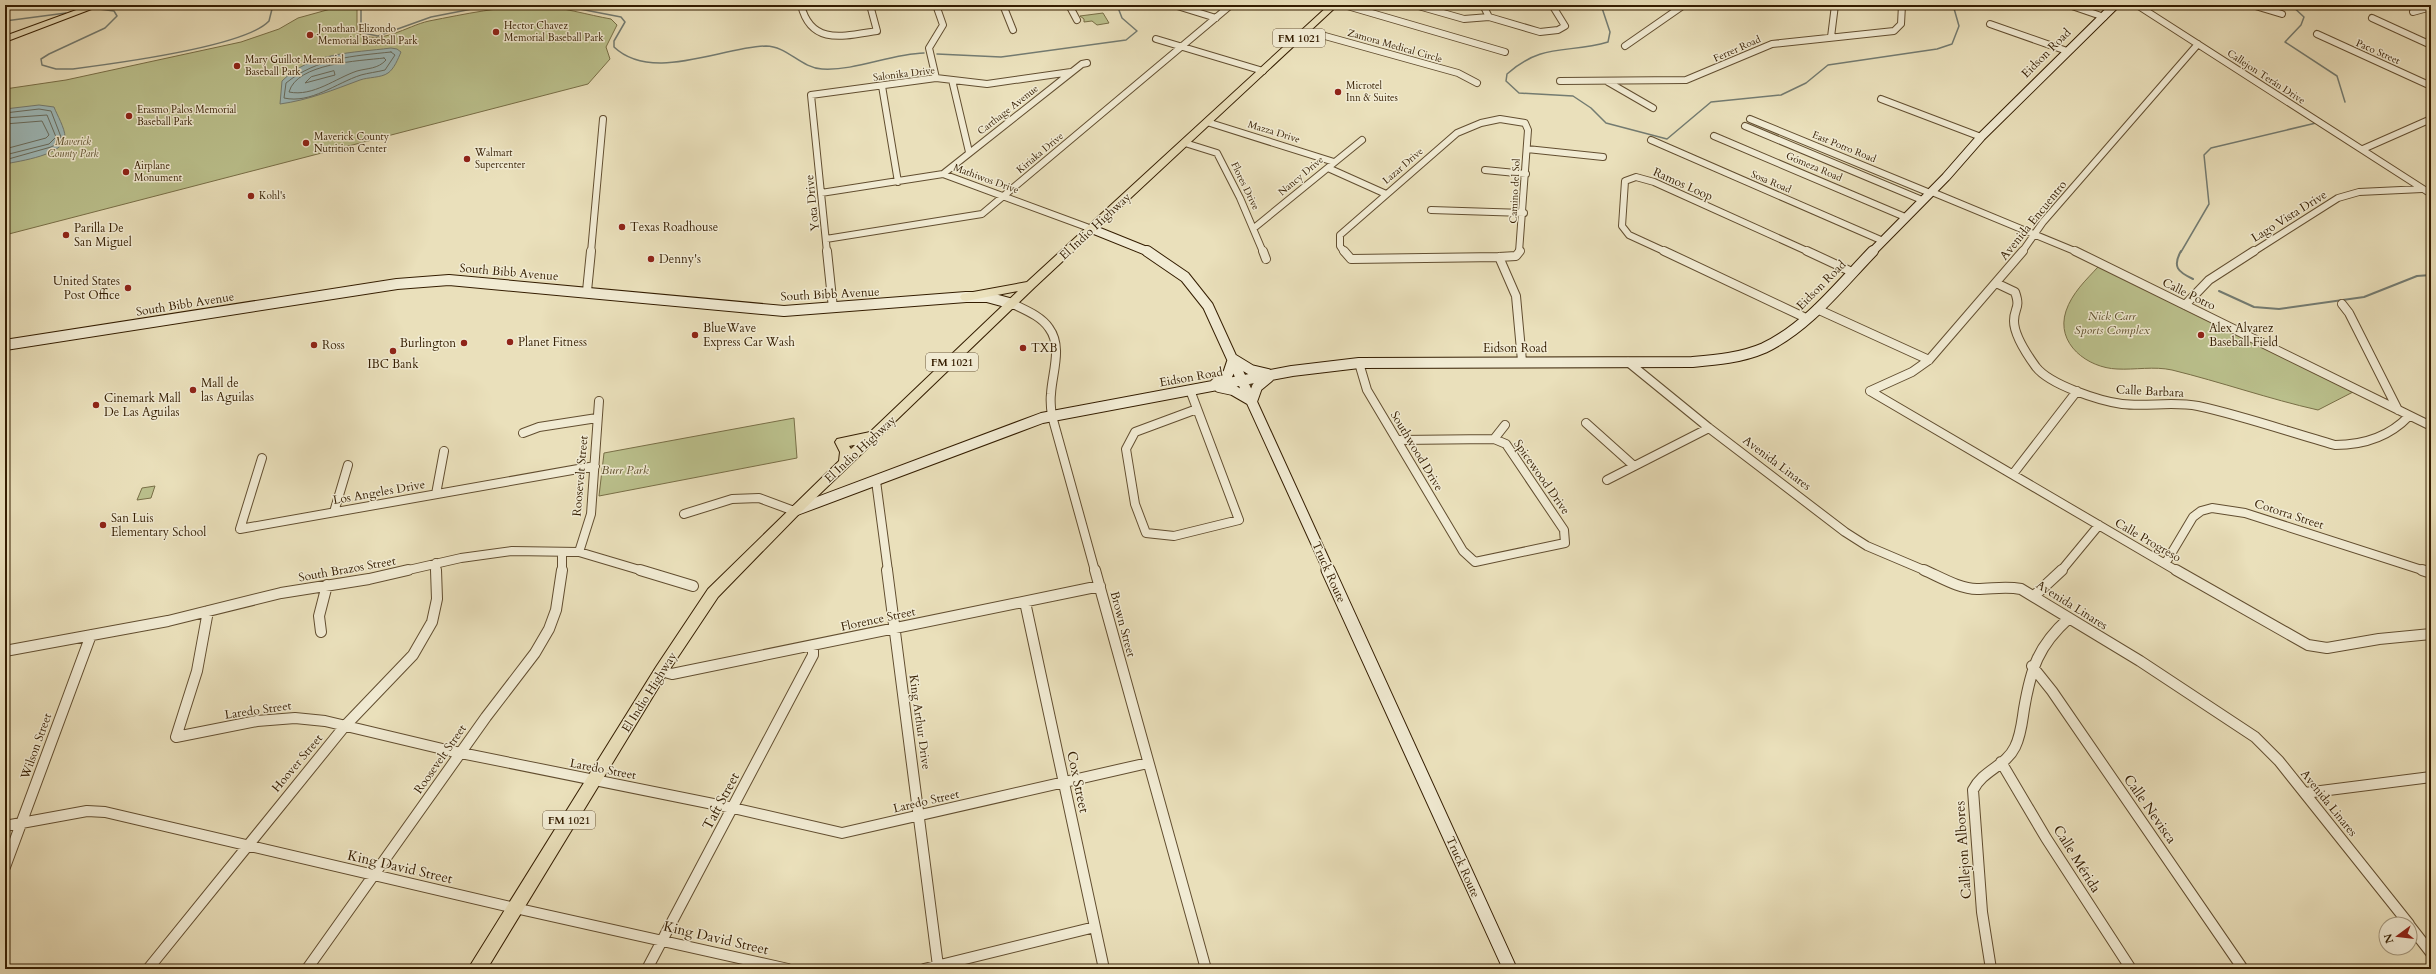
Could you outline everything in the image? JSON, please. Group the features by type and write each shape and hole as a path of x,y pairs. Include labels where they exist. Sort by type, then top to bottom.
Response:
{"main road":[{"path":"5,38 98,5"},
{"name":"El Indio Highway","path":"477,969 661,671 713,593 794,511 878,433 1031,285 1334,5"},
{"path":"966,297 1031,285"},
{"path":"845,464 846,452 841,442 854,441 878,433"}],"street":[{"path":"801,5 806,23 824,35 838,36 877,31 870,5"},
{"path":"936,5 943,25 929,48 936,78"},
{"path":"1003,5 1013,30"},
{"path":"1069,5 1077,20"},
{"path":"1174,5 1216,18"},
{"name":"Kiriaka Drive","path":"826,239 976,216 987,210 1231,5"},
{"path":"1344,5 1505,52"},
{"path":"1415,5 1464,19 1489,17 1540,32 1558,30 1565,26 1552,5"},
{"path":"1483,5 1489,17"},
{"path":"1667,5 1678,9"},
{"path":"1625,46 1684,5"},
{"path":"1831,36 1835,5"},
{"name":"Ferrer Road","path":"1560,81 1686,80 1772,44 1831,36 1894,31 1901,24 1902,5"},
{"path":"2069,5 2104,17"},
{"name":"Eidson Road","path":"794,511 1042,418 1272,375 1359,362 1522,360 1692,362 1740,356 1774,343 1790,332 1817,309 1928,195 1981,138 2115,5"},
{"name":"Callejon Terán Drive","path":"2137,5 2431,194"},
{"path":"2252,5 2282,14"},
{"path":"2413,12 2429,8"},
{"path":"2372,18 2431,44"},
{"path":"1990,24 2068,51"},
{"name":"Zamora Medical Circle","path":"1307,31 1458,73 1477,83"},
{"name":"Paco Street","path":"2317,34 2431,86"},
{"path":"1156,39 1263,71"},
{"name":"Avenida Encuentro","path":"1870,391 1912,372 1928,360 1996,283 2028,245 2034,234 2198,44"},
{"name":"Carthage Avenue","path":"943,174 1071,72 1087,63"},
{"name":"Salonika Drive","path":"811,95 936,78 987,84 1071,72"},
{"path":"952,80 969,152"},
{"path":"1607,81 1654,108"},
{"path":"882,86 898,182"},
{"name":"Yota Drive","path":"811,95 833,308"},
{"path":"1880,99 1981,138"},
{"name":"Camino del Sol","path":"1351,259 1516,256 1520,251 1524,213 1528,130 1525,124 1512,118"},
{"name":"Lazar Drive","path":"1351,259 1341,248 1339,242 1340,235 1386,194 1457,133 1466,128 1512,118"},
{"path":"587,291 603,119"},
{"name":"East Potro Road","path":"1750,119 1928,195"},
{"path":"2363,149 2431,119"},
{"name":"Mazza Drive","path":"1207,122 1334,162"},
{"path":"1745,126 1928,195"},
{"name":"Gómeza Road","path":"1714,136 1905,217"},
{"name":"Nancy Drive","path":"1254,228 1362,140"},
{"name":"Sosa Road","path":"1651,140 1883,241"},
{"name":"Flores Drive","path":"1186,143 1217,154 1254,228 1266,258"},
{"path":"1527,149 1603,157"},
{"path":"1328,168 1386,194"},
{"path":"1485,170 1526,174"},
{"name":"Mathiwos Drive","path":"821,193 943,174 1092,229"},
{"name":"Ramos Loop","path":"1806,318 1629,235 1622,226 1625,181 1636,177 1654,182 1852,272"},
{"name":"Lago Vista Drive","path":"2185,305 2209,280 2338,198 2359,192 2422,189"},
{"name":"Calle Potro","path":"1928,195 2034,234 2093,259 2431,426"},
{"path":"1431,210 1524,213"},
{"name":"Truck Route","path":"1092,229 1141,247 1168,261 1182,273 1208,306 1510,969"},
{"path":"1499,257 1516,296 1522,360"},
{"name":"South Bibb Avenue","path":"5,345 426,281 479,281 765,310 833,308 966,297 987,297 1013,304"},
{"name":"Calle Barbara","path":"1996,283 2015,292 2018,298 2014,320 2016,332 2037,368 2046,376 2077,391 2122,404 2172,403 2197,406 2335,445 2352,444 2387,433 2401,425 2409,416"},
{"name":"Brown Street","path":"1013,304 1041,318 1053,332 1057,342 1057,357 1049,393 1052,416 1206,969"},
{"path":"2342,304 2349,313 2398,410"},
{"path":"1817,309 1928,360"},
{"path":"1211,386 1228,374 1233,360 1251,370 1272,375"},
{"name":"Southwood Drive","path":"1359,362 1367,390 1462,550"},
{"name":"Avenida Linares","path":"1628,362 1708,428 1867,546 1957,584 1976,589 2006,586 2021,589 2245,729 2269,750 2305,793 2402,916"},
{"path":"1211,386 1233,390 1252,401 1257,387 1272,375"},
{"path":"1190,390 1239,520 1174,536 1146,533 1135,504 1126,449 1135,432 1197,409"},
{"name":"Calle Progreso","path":"1870,391 2308,646 2327,648 2379,639 2431,634"},
{"path":"2013,474 2077,391"},
{"name":"Roosevelt Street","path":"579,552 591,514 599,401"},
{"path":"522,433 540,427 598,418"},
{"path":"1586,423 1634,466"},
{"path":"1398,440 1494,439 1505,425"},
{"path":"1607,480 1708,428"},
{"name":"Spicewood Drive","path":"1462,550 1475,562 1565,543 1564,534 1506,444 1494,439"},
{"path":"436,494 444,450"},
{"name":"Los Angeles Drive","path":"262,458 240,529 595,466"},
{"path":"334,512 348,465"},
{"name":"King Arthur Drive","path":"876,481 938,966"},
{"path":"684,514 732,499 759,498 794,511"},
{"name":"Cotorra Street","path":"2165,564 2191,518 2198,512 2220,508 2245,513 2431,573"},
{"path":"2034,596 2065,567 2099,525"},
{"name":"South Brazos Street","path":"5,651 208,611 280,593 369,579 436,563 484,554 512,551 579,552 693,586"},
{"name":"Roosevelt Street","path":"307,969 492,709 521,675 540,646 557,610 563,570 562,552"},
{"name":"Hoover Street","path":"148,969 246,845 344,727 413,655 432,622 437,599 436,563"},
{"path":"321,632 319,616 327,585"},
{"name":"Florence Street","path":"661,671 672,674 1100,586"},
{"name":"Cox Street","path":"1025,602 1104,969"},
{"name":"Laredo Street","path":"208,611 197,671 176,737 257,721 295,718 325,721 344,727 733,808 842,833 1148,763"},
{"name":"Callejon Albores","path":"1991,969 1982,912 1973,790 1977,780 2009,757 2018,741 2032,666 2047,640 2069,618"},
{"name":"Wilson Street","path":"5,867 91,635"},
{"name":"Taft Street","path":"647,969 813,655 813,645"},
{"name":"Calle Nevisca","path":"2032,666 2052,692 2243,969"},
{"name":"Calle Mérida","path":"2001,762 2046,838 2131,969"},
{"path":"2305,793 2431,777"},
{"name":"King David Street","path":"5,826 87,811 105,812 515,908 788,969"},
{"path":"924,969 1095,927"},
{"name":"Avenida Linares","path":"2418,936 2431,953"}],"green space":[{"name":"Maverick County Park","path":"345,5 357,5 357,33 375,37 393,34 429,21 484,11 525,6 566,9 611,19 617,25 606,47 610,59 588,84 5,235 5,89 66,80 241,42 279,29 298,18"},
{"path":"1103,13 1109,23 1097,25 1092,21 1084,22 1084,19 1080,16"},
{"name":"Nick Carr Sports Complex","path":"2098,267 2114,273 2353,392 2318,410 2172,370 2158,368 2117,369 2106,368 2095,364 2076,352 2065,334 2064,323 2066,311 2072,298"},
{"name":"Burr Park","path":"794,418 797,458 599,496 604,453"},
{"path":"155,486 151,498 137,500 142,488"}],"water":[{"path":"391,48 397,49 401,52 394,66 385,75 367,78 311,97 280,104 282,81 293,71 306,64 319,59 347,53"},
{"path":"39,105 54,107 65,133 63,143 50,153 5,164 5,109"}],"waterway":[{"path":"99,9 114,11 117,16 105,28 41,59 42,65 56,69 72,69 176,53 234,39 255,30 269,21 273,5"},
{"path":"361,5 361,29 363,33 378,36 431,17 472,9 516,5"},
{"path":"559,5 621,17 625,22 614,41 614,47 630,57 647,62 667,63 766,46 781,49 814,68 835,69 898,56 924,53"},
{"path":"937,54 1001,57 1126,40 1137,31 1122,18 1117,5"},
{"path":"1601,5 1610,32 1608,42 1594,46 1556,50 1532,57 1507,74 1506,81 1519,93 1573,96 1591,108 1606,123 1667,139 1711,102 1781,95 1806,83 1828,65 1937,49 1952,44 1959,26 1953,5"},
{"path":"2291,5 2304,17 2301,25 2285,42 2337,76 2345,102"},
{"path":"5,21 66,13"},
{"path":"2181,252 2209,204 2204,155 2211,148 2316,123"},
{"path":"2181,251 2177,261 2178,268 2184,274 2193,279"},
{"path":"2219,291 2254,307 2279,309 2364,297 2417,276 2431,275"}],"place":[{"name":"Hector Chavez Memorial Baseball Park","path":"496,32"},
{"name":"Jonathan Elizondo Memorial Baseball Park","path":"310,35"},
{"name":"Mary Guillot Memorial Baseball Park","path":"237,66"},
{"name":"Microtel Inn & Suites","path":"1338,92"},
{"name":"Erasmo Palos Memorial Baseball Park","path":"129,116"},
{"name":"Maverick County Nutrition Center","path":"306,143"},
{"name":"Walmart Supercenter","path":"467,159"},
{"name":"Airplane Monument","path":"126,172"},
{"name":"Kohl's","path":"251,196"},
{"name":"Texas Roadhouse","path":"622,227"},
{"name":"Parilla De San Miguel","path":"66,235"},
{"name":"Denny's","path":"651,259"},
{"name":"United States Post Office","path":"128,288"},
{"name":"BlueWave Express Car Wash","path":"695,335"},
{"name":"Alex Alvarez Baseball Field","path":"2201,335"},
{"name":"Planet Fitness","path":"510,342"},
{"name":"Burlington","path":"464,343"},
{"name":"Ross","path":"314,345"},
{"name":"TXB","path":"1023,348"},
{"name":"IBC Bank","path":"393,351"},
{"name":"Mall de las Aguilas","path":"193,390"},
{"name":"Cinemark Mall De Las Aguilas","path":"96,405"},
{"name":"San Luis Elementary School","path":"103,525"}]}
